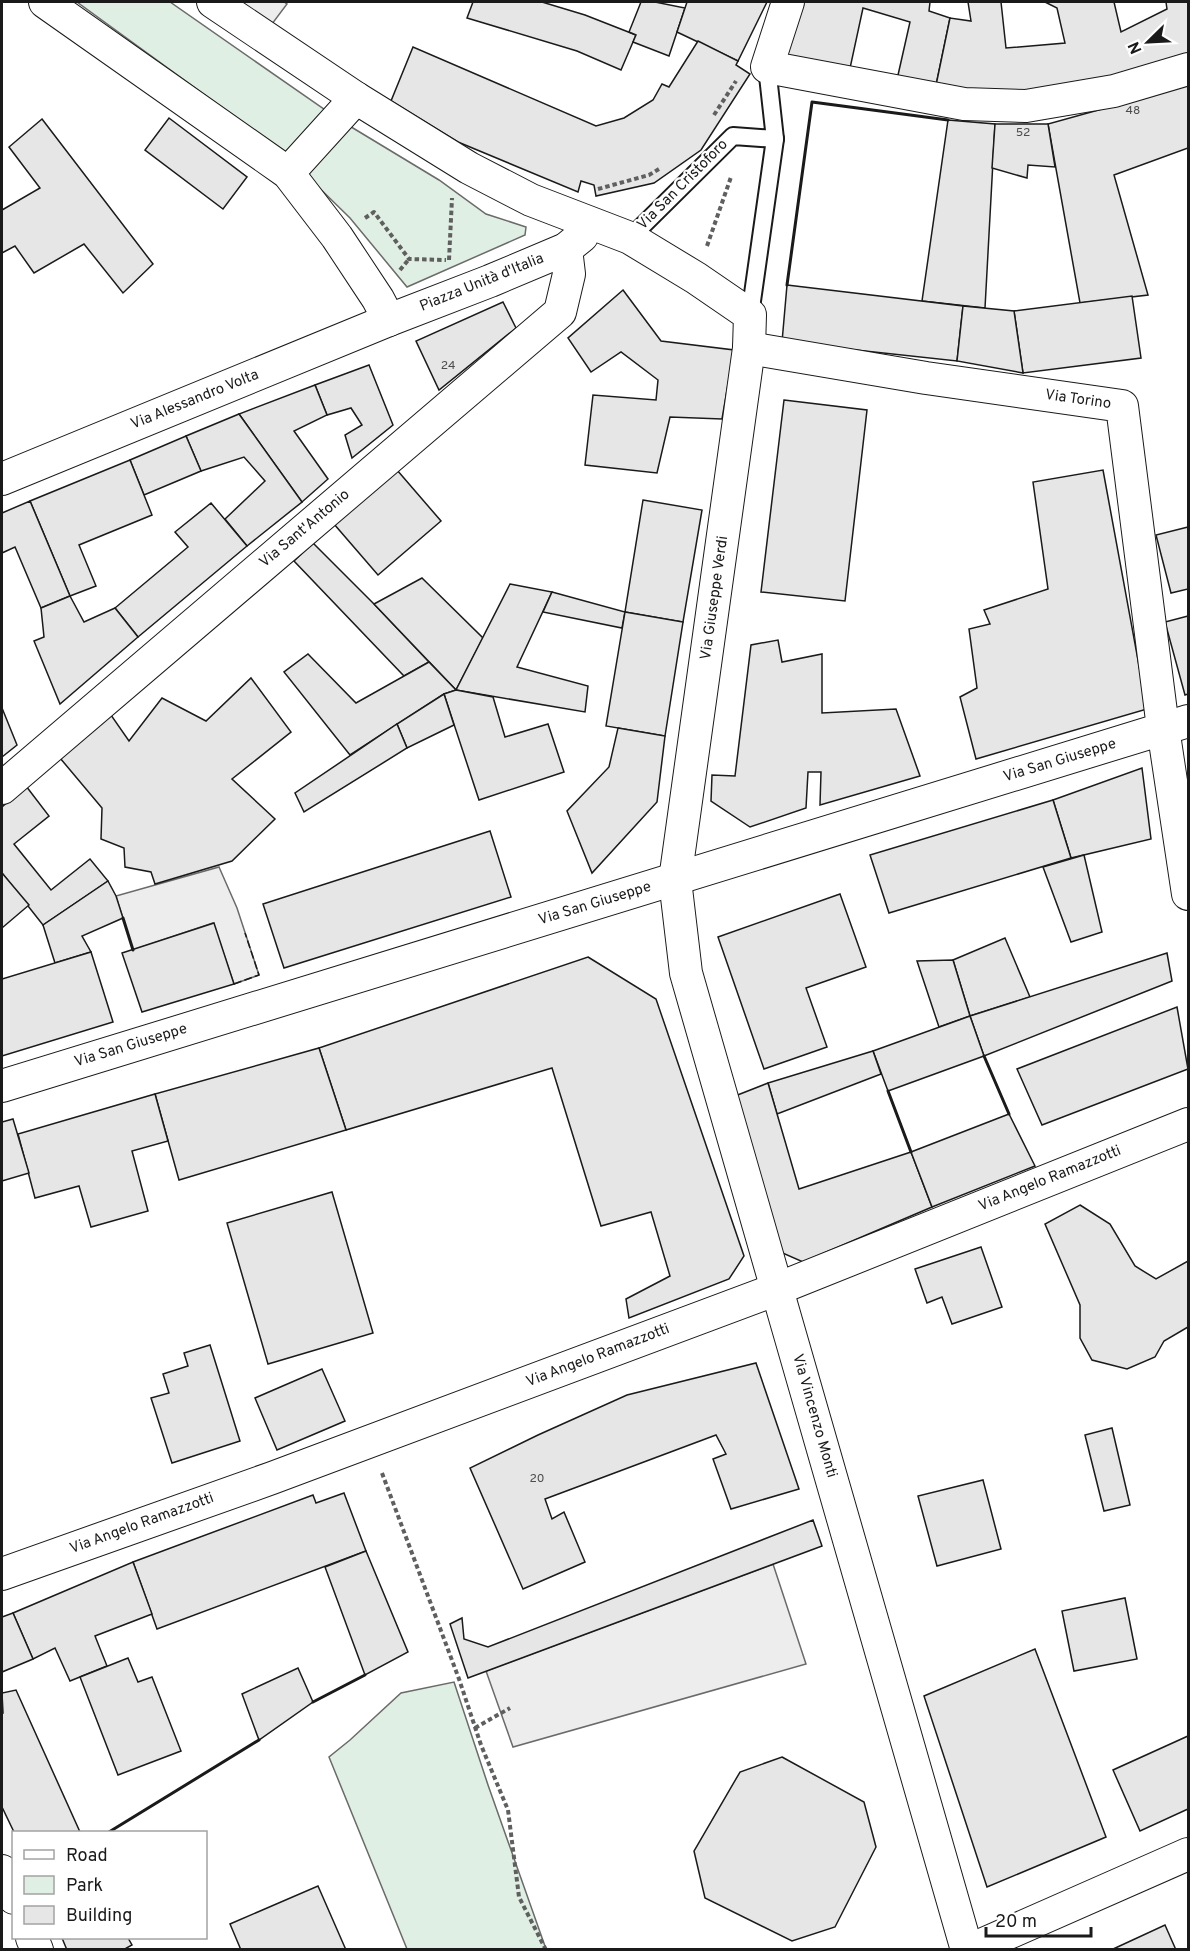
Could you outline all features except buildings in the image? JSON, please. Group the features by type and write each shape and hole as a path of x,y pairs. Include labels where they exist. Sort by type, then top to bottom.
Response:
{"street":[{"path":"213,2 356,98 469,168 531,200 630,238 696,278 750,315"},
{"path":"788,2 766,67 964,104 1026,106 1113,91 1188,69"},
{"path":"48,3 288,173 337,237 378,299 389,320"},
{"path":"288,173 356,98"},
{"name":"Piazza Unità d'Italia","path":"389,320 566,249 595,226"},
{"name":"Via Sant'Antonio","path":"2,788 560,312 569,274 566,249"},
{"name":"Via Giuseppe Verdi","path":"675,880 749,348 750,315"},
{"name":"Via Alessandro Volta","path":"2,479 389,320"},
{"name":"Via Torino","path":"749,348 926,378 1122,406 1176,725"},
{"path":"1176,725 1188,894"},
{"name":"Via San Giuseppe","path":"2,1086 1176,725"},
{"name":"Via Vincenzo Monti","path":"675,880 686,973 969,1950"},
{"name":"Via Angelo Ramazzotti","path":"2,1574 370,1441 777,1289 1188,1124"},
{"path":"969,1950 1188,1854"},
{"path":"2,1871 12,1894"}],"lane":[{"path":"750,315 775,139 766,67"},
{"name":"Via San Cristoforo","path":"630,238 733,136 775,139"}],"path":[{"path":"712,118 737,79"},
{"path":"595,190 649,175 667,164"},
{"path":"449,260 452,196 469,168"},
{"path":"337,237 374,212 409,259 481,262 490,281"},
{"path":"370,1441 475,1728 508,1810 519,1897 546,1950"},
{"path":"475,1728 510,1708"}],"green space":[{"path":"77,2 170,2 328,112 290,157"},
{"path":"343,122 439,180 486,214 526,227 525,235 407,287 350,218 303,172"},
{"path":"454,1682 546,1949 407,1949 329,1757 401,1693"}],"shaded area":[{"path":"234,2 284,2 287,4 269,28"},
{"path":"219,867 237,908 259,975 234,984 213,923 133,950 116,896"},
{"path":"773,1564 806,1664 513,1747 486,1671"}],"fence":[{"path":"234,984 259,975 245,933"}],"wall":[{"path":"787,285 812,102 948,120"},
{"path":"123,918 133,950"},
{"path":"984,1056 1009,1114"},
{"path":"888,1091 911,1152"},
{"path":"313,1702 365,1675"},
{"path":"111,1831 259,1740"}]}
